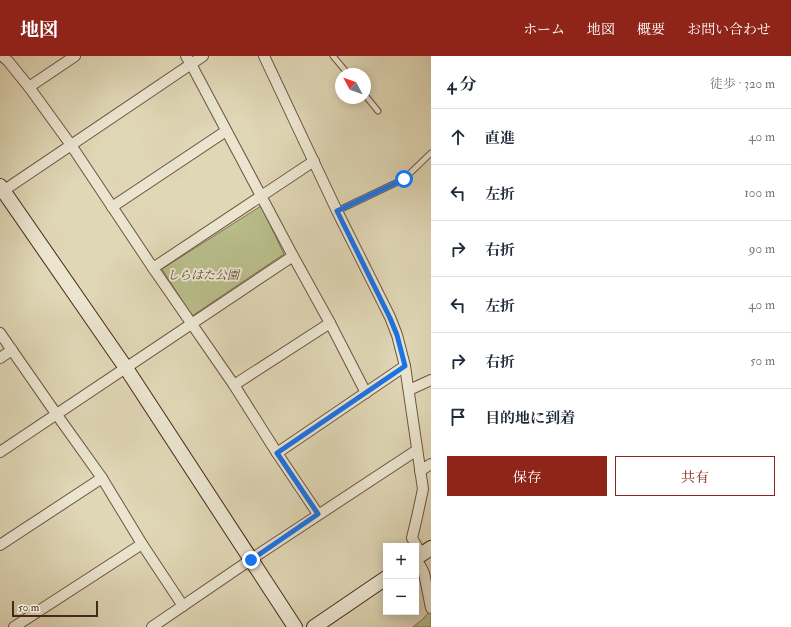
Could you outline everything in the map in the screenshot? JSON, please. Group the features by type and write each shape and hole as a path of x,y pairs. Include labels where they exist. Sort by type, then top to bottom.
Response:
{"street":[{"path":"2,56 8,61 29,87 71,145 234,386 318,514"},
{"path":"29,87 76,56"},
{"path":"203,56 189,60 71,145 1,190 126,368 295,627"},
{"path":"264,56 397,335 405,366 409,390 422,490 412,538 421,555 421,567 424,573 431,608"},
{"path":"189,60 366,393"},
{"path":"112,206 226,131"},
{"path":"153,268 314,161"},
{"path":"0,452 293,256"},
{"path":"234,386 330,323"},
{"path":"0,333 102,478 142,544 183,606"},
{"path":"0,358 12,350"},
{"path":"277,453 405,366"},
{"path":"409,390 431,380"},
{"path":"152,627 318,514 417,450"},
{"path":"420,471 431,464"},
{"path":"0,545 102,478"},
{"path":"14,627 142,544"},
{"path":"314,627 385,579"}],"lane":[{"path":"333,56 343,68"},
{"path":"371,102 378,111"},
{"path":"337,211 404,179 431,153"}],"green space":[{"name":"しらはた公園","path":"261,206 284,254 192,316 162,269"},
{"path":"431,610 431,627 413,627 423,619"}],"route":[{"path":"251,560 318,514 277,453 405,366 397,335 390,318 337,211 404,179"}]}
